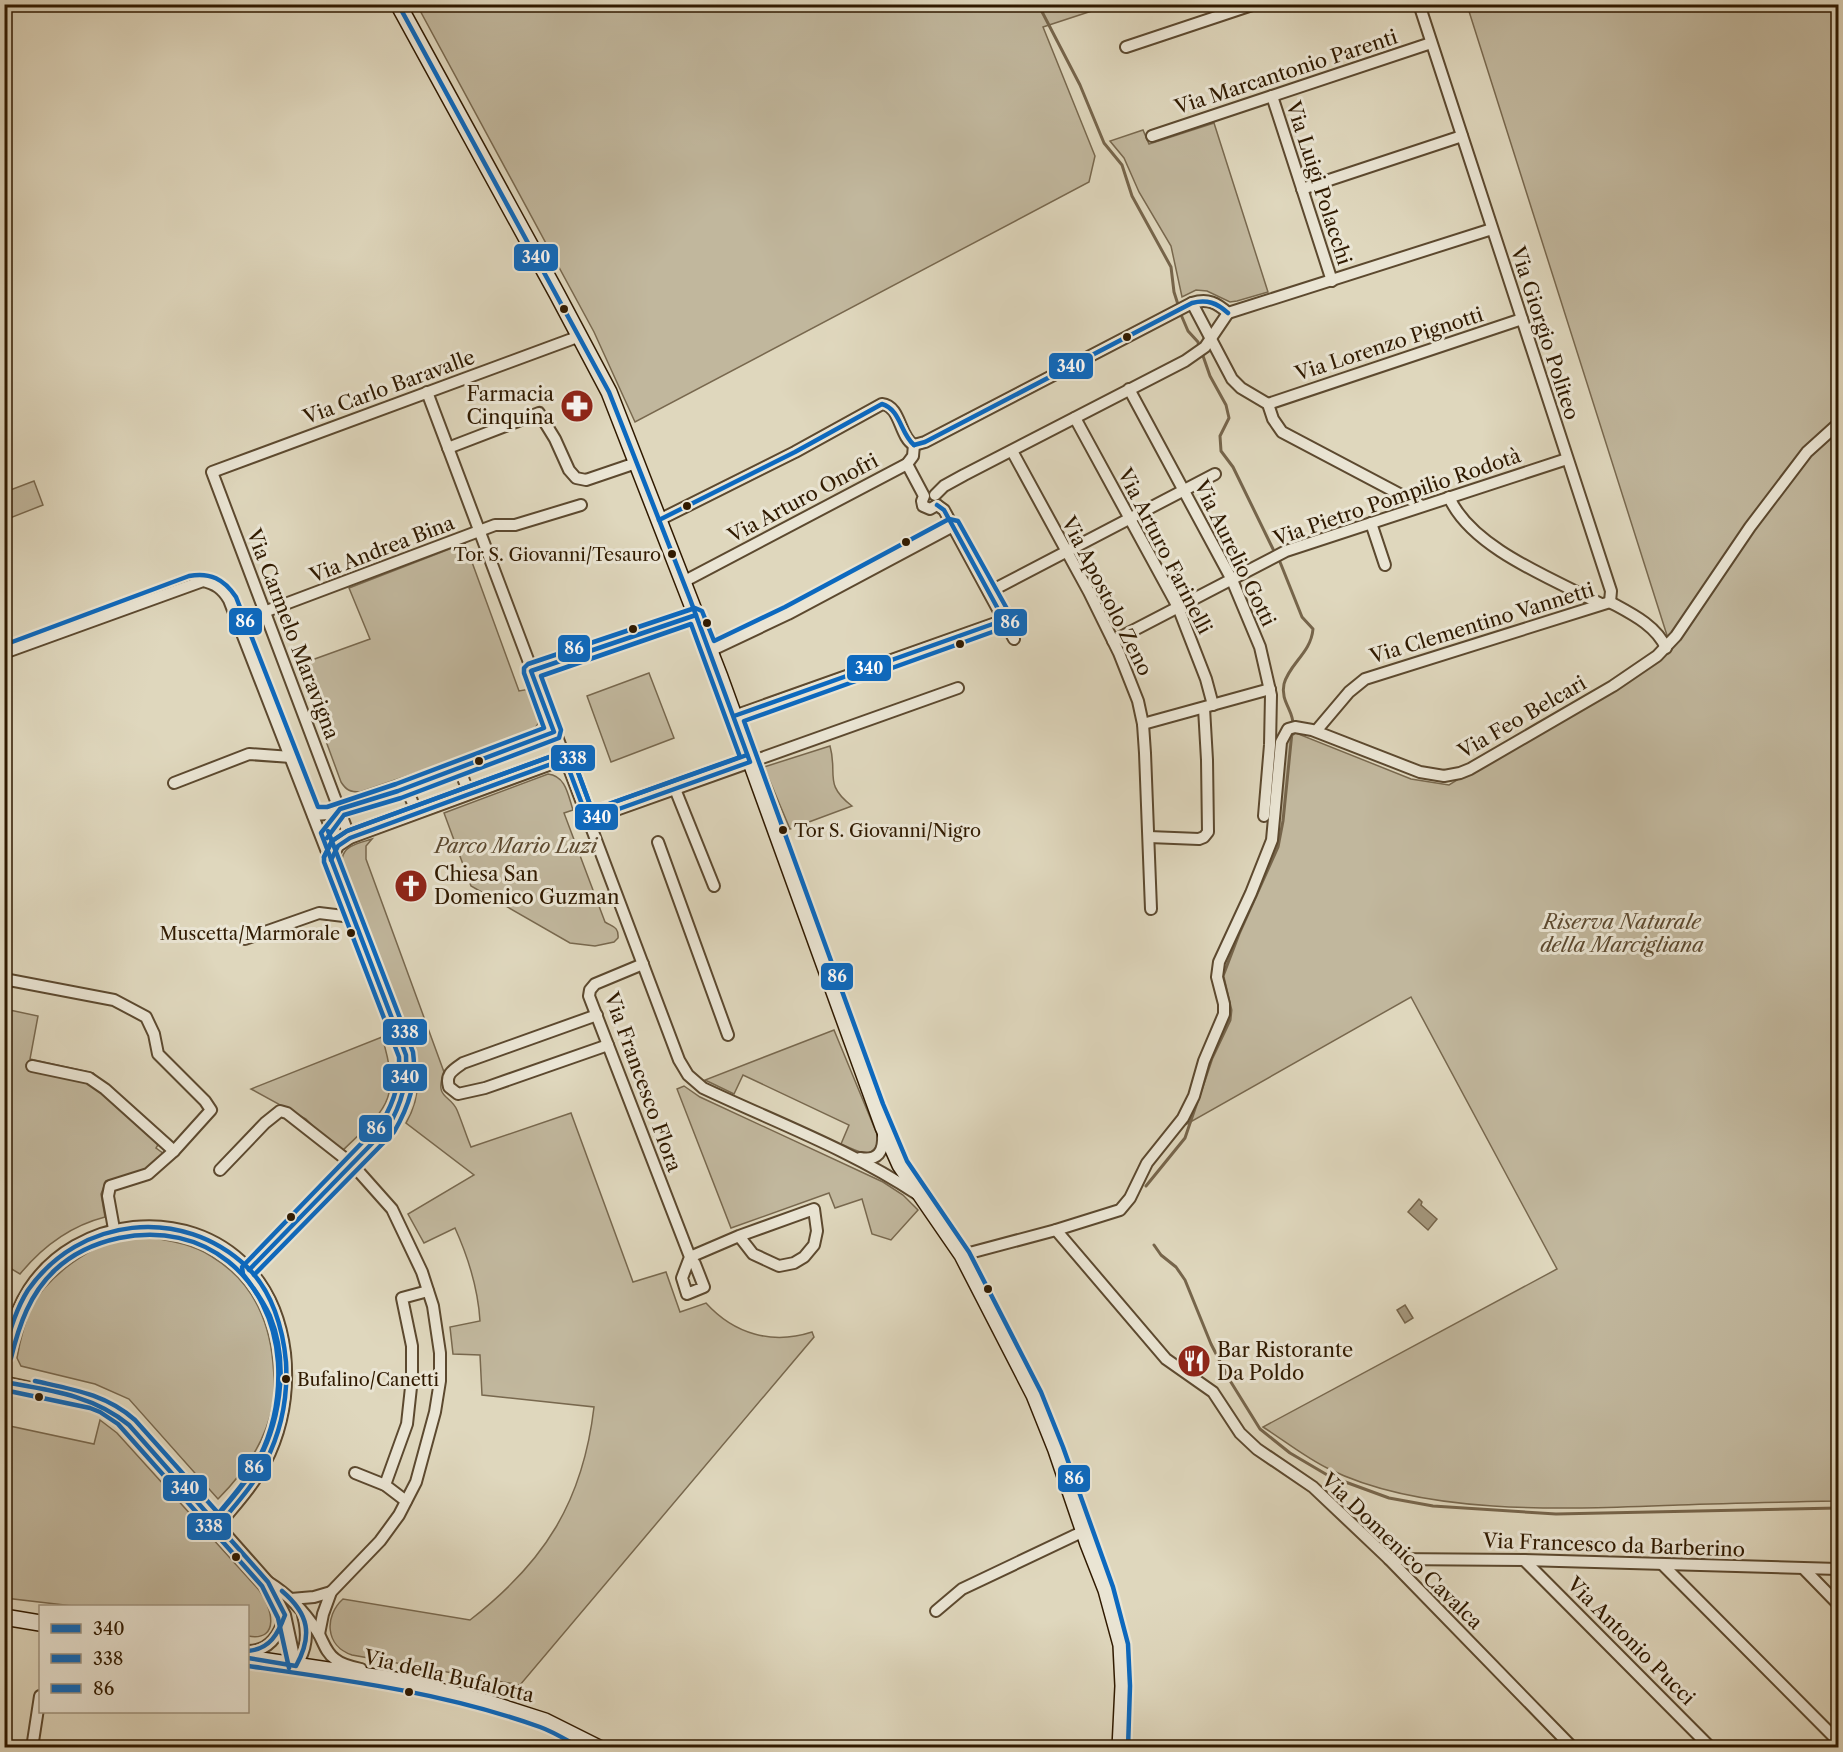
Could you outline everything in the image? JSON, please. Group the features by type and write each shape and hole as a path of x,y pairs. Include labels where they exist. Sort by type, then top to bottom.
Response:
{"street":[{"path":"398,4 609,392 710,651 883,1126 900,1165 962,1255 1034,1395 1107,1590 1121,1645 1123,1686 1120,1748"},
{"path":"1126,47 1255,4"},
{"name":"Via Giorgio Politeo","path":"1419,4 1611,591 1605,603"},
{"name":"Via Marcantonio Parenti","path":"1152,136 1431,43"},
{"name":"Via Luigi Polacchi","path":"1272,96 1332,281"},
{"path":"1302,189 1462,136"},
{"path":"932,499 945,486 1192,357 1205,347 1228,313 1491,229"},
{"path":"659,520 795,452 882,404 891,408 908,441 914,445 923,443 1188,305 1203,300 1215,302 1228,313"},
{"path":"1188,305 1232,379 1268,404 1273,419 1282,432 1422,506"},
{"name":"Via Lorenzo Pignotti","path":"1268,404 1522,319"},
{"name":"Via Carlo Baravalle","path":"212,472 579,336"},
{"name":"Via Aurelio Gotti","path":"1129,389 1232,580 1255,633 1270,689 1275,745 1264,816"},
{"path":"427,392 643,964"},
{"path":"448,448 539,413 576,478 586,480 636,463"},
{"name":"Via Arturo Farinelli","path":"1075,418 1178,607 1206,679 1208,832 1200,839 1149,837"},
{"name":"Via Feo Belcari","path":"1275,745 1290,728 1316,731 1420,772 1437,775 1460,773 1511,746 1613,686 1666,648 1750,527 1808,452 1839,424"},
{"path":"907,464 913,456 914,445"},
{"name":"Via Apostolo Zeno","path":"1012,451 1113,641 1136,694 1143,724 1151,909"},
{"name":"Via Pietro Pompilio Rodotà","path":"1113,641 1286,551 1567,459"},
{"name":"Via Arturo Onofri","path":"683,582 907,464 932,499 943,508 1014,639"},
{"name":"Via Carmelo Maravigna","path":"212,472 350,838"},
{"path":"989,592 1215,474"},
{"path":"1449,497 1466,524 1507,555 1653,629 1660,636 1666,648"},
{"name":"Via Andrea Bina","path":"264,612 495,525 515,525 581,505"},
{"path":"1371,523 1385,566"},
{"path":"710,651 788,614 953,526"},
{"path":"4,654 202,580 223,589 229,600 406,1055 407,1074 406,1089 401,1105 388,1127 249,1270"},
{"name":"Via Clementino Vannetti","path":"1316,731 1349,692 1365,679 1605,603"},
{"path":"531,671 696,615"},
{"path":"734,716 1004,620"},
{"path":"588,820 958,688"},
{"path":"1143,724 1270,689"},
{"path":"313,815 328,814 403,789 554,732"},
{"path":"962,1255 1116,1212 1124,1207 1147,1163 1183,1118 1191,1103 1204,1060 1224,1014 1224,1004 1217,977 1218,962 1251,893 1272,840 1275,745"},
{"path":"174,783 249,754 291,757"},
{"path":"331,860 338,846 350,838 565,759"},
{"path":"467,765 462,773 463,783 476,791"},
{"path":"403,789 413,802 414,808 411,814"},
{"path":"675,789 714,886"},
{"path":"321,833 340,809"},
{"path":"321,833 336,839 350,838"},
{"path":"658,842 728,1035"},
{"path":"245,939 319,913 352,916"},
{"name":"Via Francesco Flora","path":"739,1236 690,1257 589,996 595,984 643,964 679,1060 688,1075 703,1088 853,1157 897,1180 923,1198"},
{"path":"4,979 114,1000 146,1017 154,1034 158,1054 205,1101 211,1110 174,1151 147,1174 110,1186 108,1196 114,1229"},
{"path":"597,1016 463,1063 450,1072 449,1087 458,1094 485,1088 608,1045"},
{"path":"32,1066 89,1078 105,1089 174,1151"},
{"path":"220,1170 265,1123 280,1111 287,1113 352,1164 392,1209 415,1254 433,1306 440,1353 440,1381 428,1444 416,1482 380,1542 331,1592 314,1598 291,1599"},
{"path":"853,1157 869,1159 878,1154 884,1146 883,1126"},
{"path":"814,1209 817,1231 814,1245 804,1257 794,1263 779,1266 753,1254 739,1236 814,1209"},
{"path":"4,1356 21,1302 52,1263 74,1246 114,1229 153,1226 182,1230 219,1246 249,1270 264,1290 280,1324 286,1367 286,1398 279,1431 264,1465 246,1492 219,1525"},
{"name":"Via Domenico Cavalca","path":"1056,1230 1166,1359 1213,1392 1240,1433 1257,1449 1313,1487 1389,1558 1573,1748"},
{"path":"385,1485 407,1424 412,1378 412,1346 402,1298 428,1291"},
{"path":"4,1382 92,1401 116,1413 268,1582 291,1599 302,1611 319,1634 328,1652 336,1660 395,1680"},
{"path":"355,1473 385,1485 406,1501"},
{"path":"936,1611 962,1589 1084,1531"},
{"name":"Via Francesco da Barberino","path":"1389,1558 1839,1569"},
{"name":"Via Antonio Pucci","path":"1524,1560 1711,1748"},
{"path":"1662,1564 1839,1742"},
{"path":"1804,1569 1839,1604"},
{"path":"268,1582 285,1615 296,1666"},
{"path":"319,1634 331,1592"},
{"path":"296,1666 306,1645 302,1611"},
{"path":"249,1651 261,1649 273,1640 285,1615"},
{"path":"4,1617 39,1623"},
{"name":"Via della Bufalotta","path":"249,1658 395,1680 486,1701 527,1714 599,1748"},
{"path":"32,1748 39,1702"}],"green space":[{"path":"417,5 1110,5 1043,27 1095,156 1089,182 635,422 594,332"},
{"name":"Riserva Naturale della Marcigliana","path":"1467,5 1838,5 1838,1501 1593,1508 1454,1503 1368,1484 1312,1460 1263,1427 1557,1269 1411,997 1187,1124 1202,1076 1220,1035 1219,976 1275,843 1286,740 1296,733 1411,779 1449,785 1671,648"},
{"path":"1214,123 1268,292 1230,302 1207,291 1196,290 1182,297 1171,246 1139,192 1124,158 1110,141 1143,130 1149,144"},
{"path":"34,481 43,505 5,520 5,492"},
{"path":"465,543 519,691 530,689 536,703 539,721 532,731 524,736 360,792 349,790 341,782 298,665 370,639 349,588"},
{"path":"649,673 674,738 611,762 587,696"},
{"path":"830,746 834,785 852,806 790,829 764,767"},
{"name":"Parco Mario Luzi","path":"548,774 559,778 568,793 573,810 564,813 605,922 618,932 618,938 614,942 595,946 570,943 471,886 444,813"},
{"path":"372,839 366,846 366,859 444,1072 441,1081 442,1092 457,1110 471,1147 571,1113 633,1282 666,1272 680,1312 706,1303 729,1322 755,1334 782,1337 812,1332 814,1337 520,1685 352,1655 337,1645 330,1630 333,1614 343,1599 470,1620 519,1575 556,1527 581,1472 594,1407 482,1395 480,1355 453,1354 450,1327 480,1321 469,1262 455,1228 424,1243 408,1214 474,1175 406,1123 417,1096 418,1087 418,1068 414,1048 342,859 343,854 349,848"},
{"path":"5,1009 38,1016 30,1059 93,1073 162,1138 156,1148 167,1156 145,1176 106,1181 101,1194 105,1217 80,1226 58,1238 20,1274 5,1265"},
{"path":"834,1030 879,1139 873,1151 869,1153 841,1144 849,1125 743,1075 734,1094 705,1080"},
{"path":"382,1037 390,1077 385,1103 368,1126 340,1153 306,1119 251,1089"},
{"path":"684,1086 700,1097 883,1182 903,1195 918,1210 891,1240 872,1234 862,1199 835,1208 829,1193 731,1228 677,1089"},
{"path":"150,1237 181,1243 211,1256 225,1266 247,1288 262,1315 267,1330 271,1346 274,1384 270,1418 253,1456 218,1499 129,1399 95,1384 21,1366 17,1358 31,1308 38,1296 59,1274 85,1254 113,1241"},
{"path":"100,1420 117,1433 259,1590 270,1614 271,1622 265,1634 249,1636 249,1605 64,1605 5,1598 5,1425 94,1444"}],"shaded area":[{"path":"1419,1199 1422,1202 1421,1205 1437,1219 1428,1230 1408,1212"},
{"path":"1405,1305 1413,1318 1405,1323 1397,1310"}],"waterway":[{"path":"1038,4 1080,85 1104,143 1122,165 1132,196 1171,267 1174,292 1182,317 1199,347"},
{"path":"1202,353 1210,376 1226,405 1229,418 1220,436 1221,451 1233,467 1273,549"},
{"path":"1280,562 1302,617 1313,629 1308,645 1290,670 1284,684 1285,701 1293,725"},
{"path":"1146,1186 1185,1138 1212,1058 1230,1020 1231,1010 1223,976 1278,847 1283,821 1292,732"},
{"path":"1154,1245 1161,1255 1176,1267 1185,1280 1211,1344 1229,1379 1260,1429 1290,1453 1329,1476 1389,1498 1433,1506 1556,1514 1838,1508"}],"transit line":[{"name":"340","path":"331,860 338,846 350,838 565,759 588,820 750,762 690,599 609,392 398,4"},
{"name":"340","path":"914,445 925,442 1192,303 1202,301 1212,303 1228,313"},
{"name":"340","path":"659,520 795,452 882,404 897,416 914,445"},
{"name":"340","path":"937,505 944,510 1004,620"},
{"name":"86","path":"4,645 189,576 204,575 216,578 236,597 318,807 327,807 396,784 544,728 524,673 524,668 528,664 695,608 702,611 714,641 785,607 949,519 958,521 1011,616 1009,626 744,721 883,1104 907,1161 969,1252 1041,1392 1063,1447 1113,1587 1128,1644 1130,1686 1128,1748"},
{"name":"340","path":"249,1270 388,1127 397,1110 406,1075 406,1055 321,833 340,809 398,791 554,732 531,671 696,615"},
{"name":"340","path":"734,716 1004,620"},
{"name":"338","path":"324,857 332,841 347,831 563,752 568,752 572,756 592,810 740,757 691,624 541,676 561,730 559,738 401,798 344,815 327,838"},
{"name":"86","path":"35,1381 100,1398 124,1411 135,1420 219,1514 245,1482 262,1453 276,1415 281,1375 280,1355 270,1316 258,1294 243,1274 242,1267 382,1122 393,1098 399,1075 399,1057 324,862 332,841 347,831 563,752 568,752 572,756 592,810 747,755"},
{"name":"338","path":"254,1275 394,1132 408,1103 413,1084 413,1052 328,831"},
{"name":"340","path":"4,1354 13,1321 28,1290 49,1266 75,1247 103,1234 132,1228 163,1228 193,1234 221,1247 247,1267 270,1299 279,1323 286,1362 286,1388 279,1427 271,1451 249,1487 219,1525"},
{"name":"338","path":"11,1358 32,1299 55,1270 85,1249 119,1238 150,1235 179,1238 205,1247 228,1261 247,1281 263,1304 273,1332 278,1362 278,1387 272,1423 259,1458 213,1520"},
{"name":"340","path":"4,1382 54,1391 85,1400 101,1407 129,1425 268,1582 285,1615 268,1644 249,1651"},
{"name":"338","path":"4,1390 90,1408 118,1424 262,1586 278,1618 289,1668"},
{"name":"340","path":"249,1658 296,1666 305,1644 306,1626 298,1608 282,1591"},
{"name":"338","path":"249,1666 432,1696 540,1727 581,1748"}],"place":[{"name":"Farmacia Cinquina","path":"577,406"},
{"name":"Tor S. Giovanni/Tesauro","path":"672,554"},
{"name":"Tor S. Giovanni/Nigro","path":"783,830"},
{"name":"Chiesa San Domenico Guzman","path":"411,886"},
{"name":"Muscetta/Marmorale","path":"351,933"},
{"name":"Bar Ristorante Da Poldo","path":"1194,1361"},
{"name":"Bufalino/Canetti","path":"286,1379"}]}
